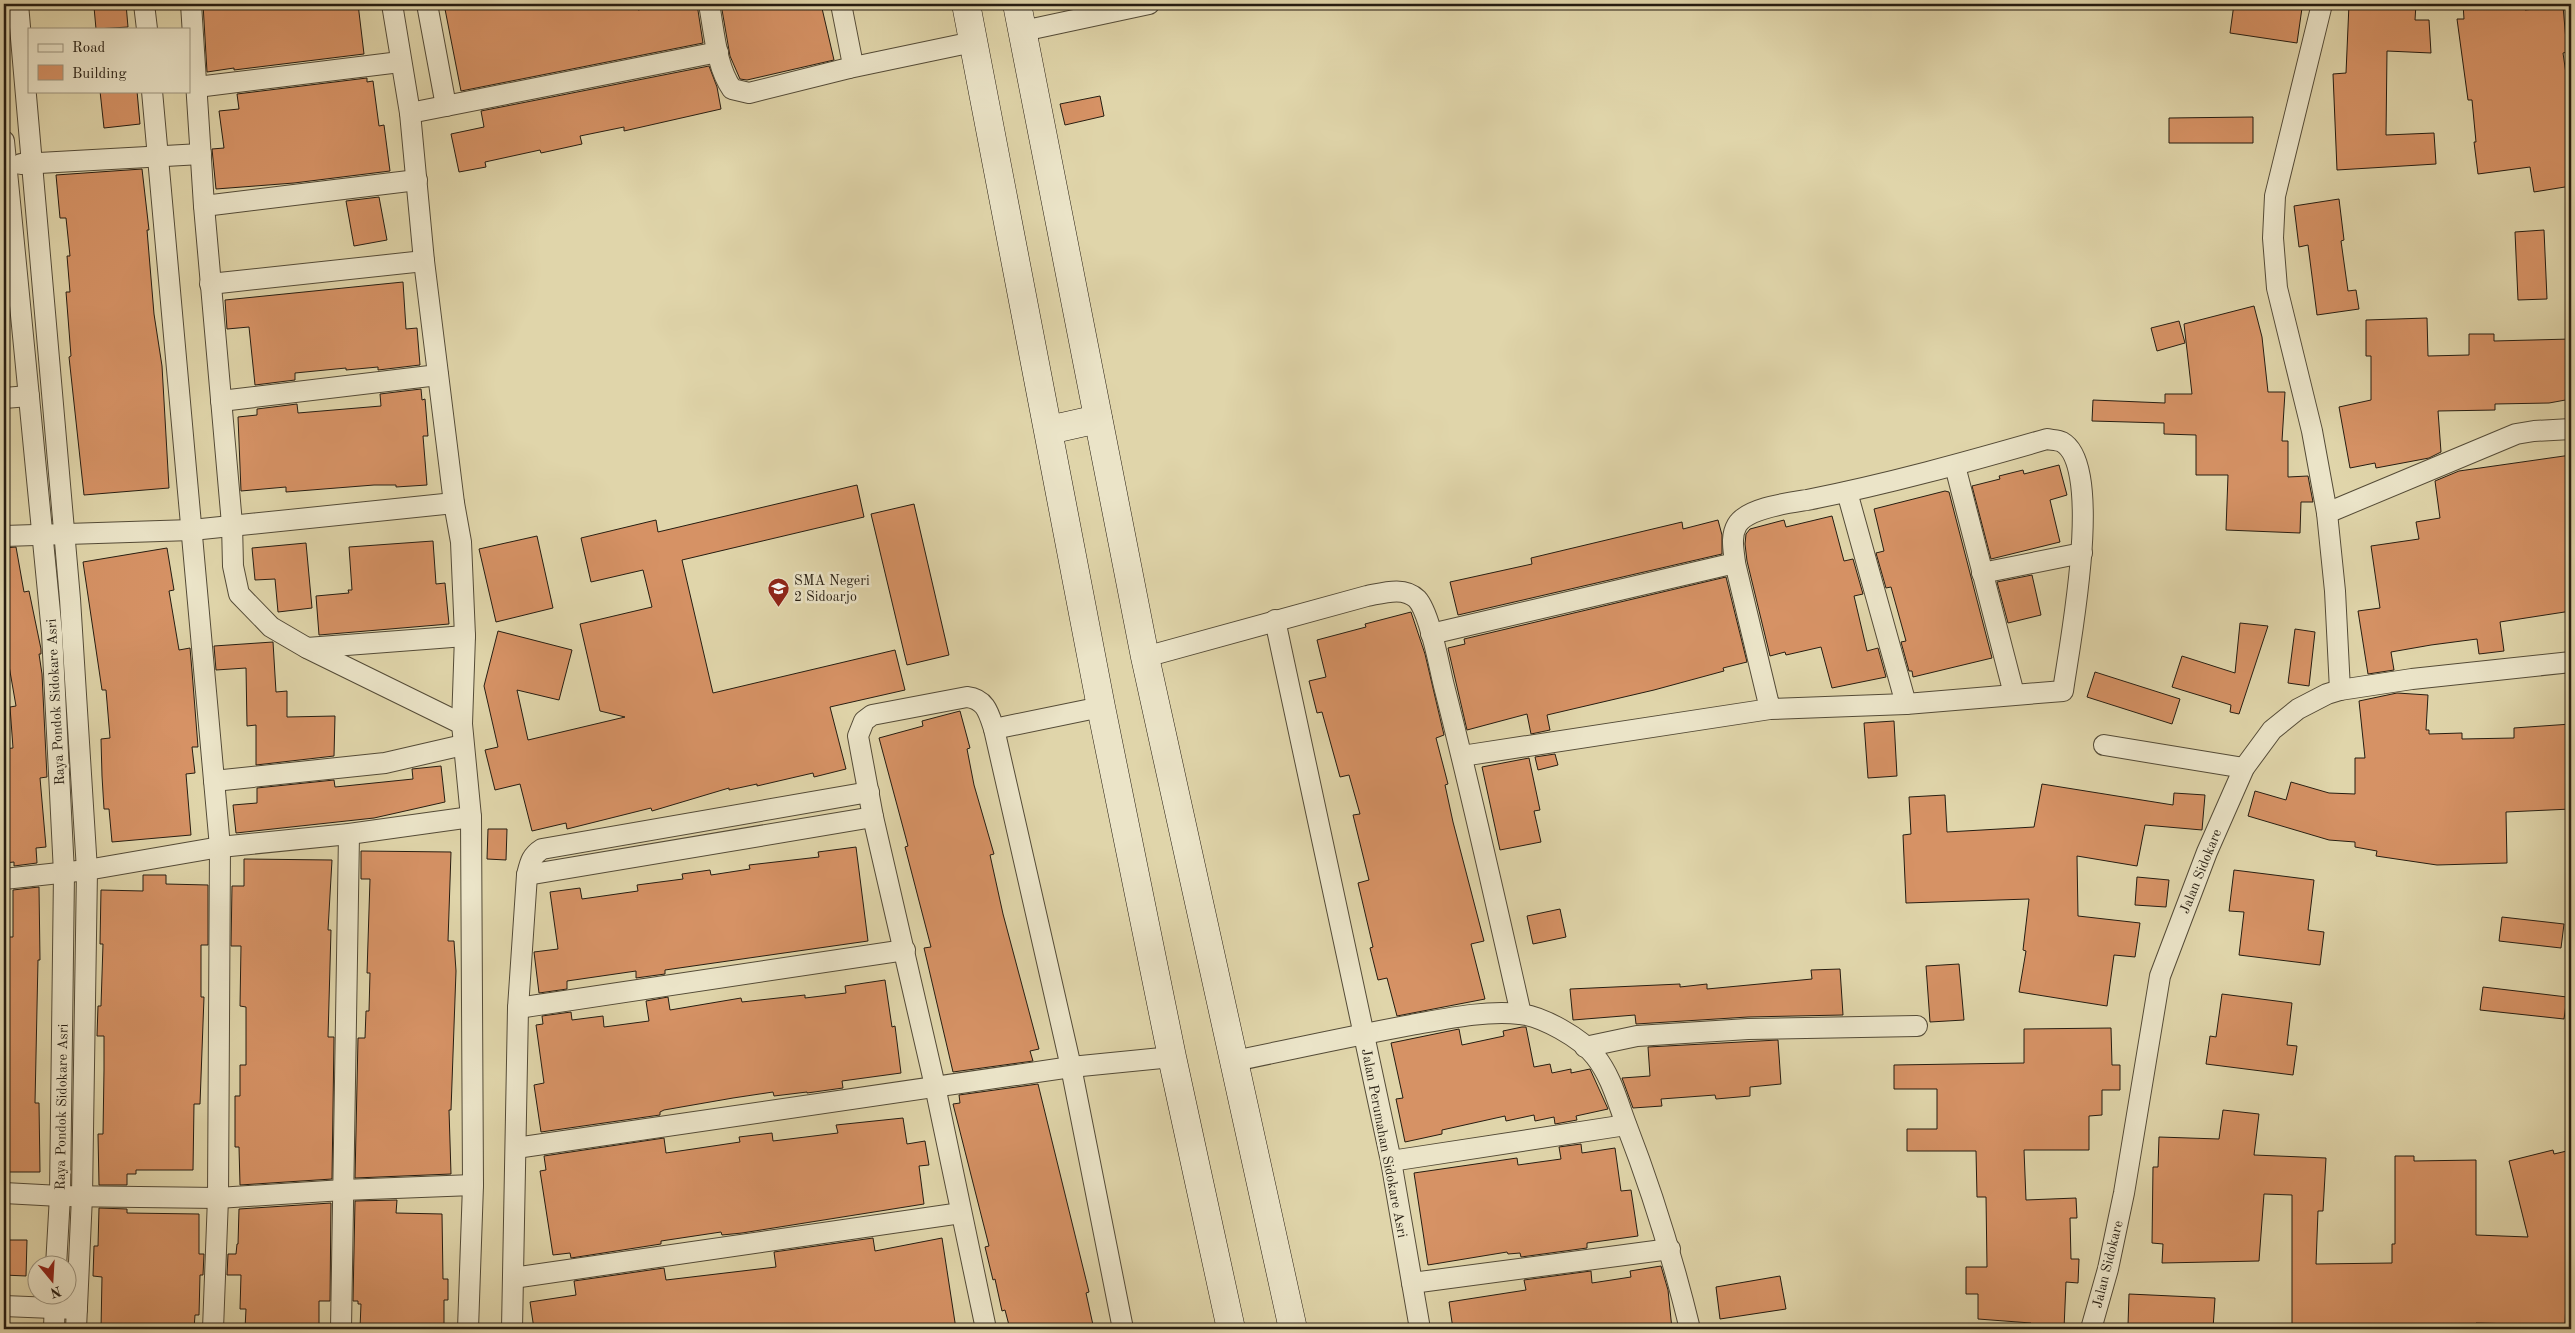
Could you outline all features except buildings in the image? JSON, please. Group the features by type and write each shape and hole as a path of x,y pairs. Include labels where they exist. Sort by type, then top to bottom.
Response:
{"main road":[{"path":"966,4 1101,707 1172,1057 1231,1329"},
{"path":"1018,4 1145,657 1293,1329"},
{"path":"1049,430 1098,419"}],"street":[{"name":"Raya Pondok Sidokare Asri","path":"18,4 66,542 87,870 82,1196 76,1329"},
{"path":"144,4 147,28"},
{"path":"191,4 210,284 232,524 233,566 239,594 271,626 307,648 462,724"},
{"path":"392,4 400,62 410,113 424,262 454,502 461,542 465,636 462,724 471,817 473,1186 468,1329"},
{"path":"427,4 446,106"},
{"path":"709,4 718,52 728,84 732,89 744,93 849,68 973,42"},
{"path":"841,4 852,60 849,68"},
{"path":"1023,31 1149,4"},
{"path":"2322,4 2276,196 2273,238 2277,288 2312,431 2327,513 2336,591 2340,690"},
{"path":"410,113 718,52"},
{"path":"197,87 400,62"},
{"path":"152,92 220,847 218,1198 213,1329"},
{"name":"Raya Pondok Sidokare Asri","path":"4,141 52,633 64,872 60,1196 57,1256"},
{"path":"5,166 32,162 201,154"},
{"path":"204,206 417,180"},
{"path":"210,284 424,262"},
{"path":"221,401 438,375"},
{"path":"4,398 29,396"},
{"path":"2327,513 2516,434 2571,429"},
{"path":"1462,756 1770,709 1906,704 2063,691 2082,552 2084,505 2078,467 2071,451 2062,441 2047,439 1955,466 1847,492 1774,506 1748,516 1737,525 1732,540 1735,563 1770,709"},
{"path":"1955,466 2014,694"},
{"path":"1847,492 1906,704"},
{"path":"4,536 43,536 66,542 454,502"},
{"path":"1982,573 2082,552"},
{"path":"1431,634 1735,563"},
{"path":"1145,657 1275,620 1395,591 1407,592 1418,600 1431,634 1462,756 1521,1014"},
{"path":"1234,1062 1364,1034 1275,620"},
{"path":"307,648 465,636"},
{"name":"Jalan Sidokare","path":"2091,1329 2108,1269 2124,1193 2160,976 2207,852 2244,768 2272,730 2298,709 2340,690 2412,679 2571,662"},
{"path":"986,1329 905,950 873,817 858,736 864,720 872,715 967,697 976,698 985,706 994,729 1071,1067 1123,1329"},
{"path":"994,729 1101,707"},
{"path":"214,781 385,763 463,745"},
{"path":"2104,745 2244,768"},
{"path":"512,1329 518,1008 528,875 530,861 534,854 542,850 869,792"},
{"path":"4,880 87,870 220,847 348,834 471,817"},
{"path":"528,875 873,817"},
{"path":"669,827 670,850"},
{"path":"341,1329 348,834"},
{"path":"518,1008 905,950"},
{"name":"Jalan Perumahan Sidokare Asri","path":"1420,1329 1391,1161 1364,1034 1439,1020 1499,1013 1521,1014 1560,1030 1593,1054 1607,1073 1640,1158 1670,1249 1690,1329"},
{"path":"1585,1047 1637,1036 1748,1029 1917,1026"},
{"path":"516,1148 1071,1067 1172,1057"},
{"path":"1391,1161 1626,1125"},
{"path":"4,1193 60,1196 218,1198 343,1190 473,1186"},
{"path":"513,1278 961,1213"},
{"path":"1412,1283 1670,1249"},
{"path":"4,1306 28,1304"},
{"path":"54,1306 54,1329"},
{"path":"68,1306 77,1309"}],"place":[{"name":"SMA Negeri 2 Sidoarjo","path":"778,607"}]}
